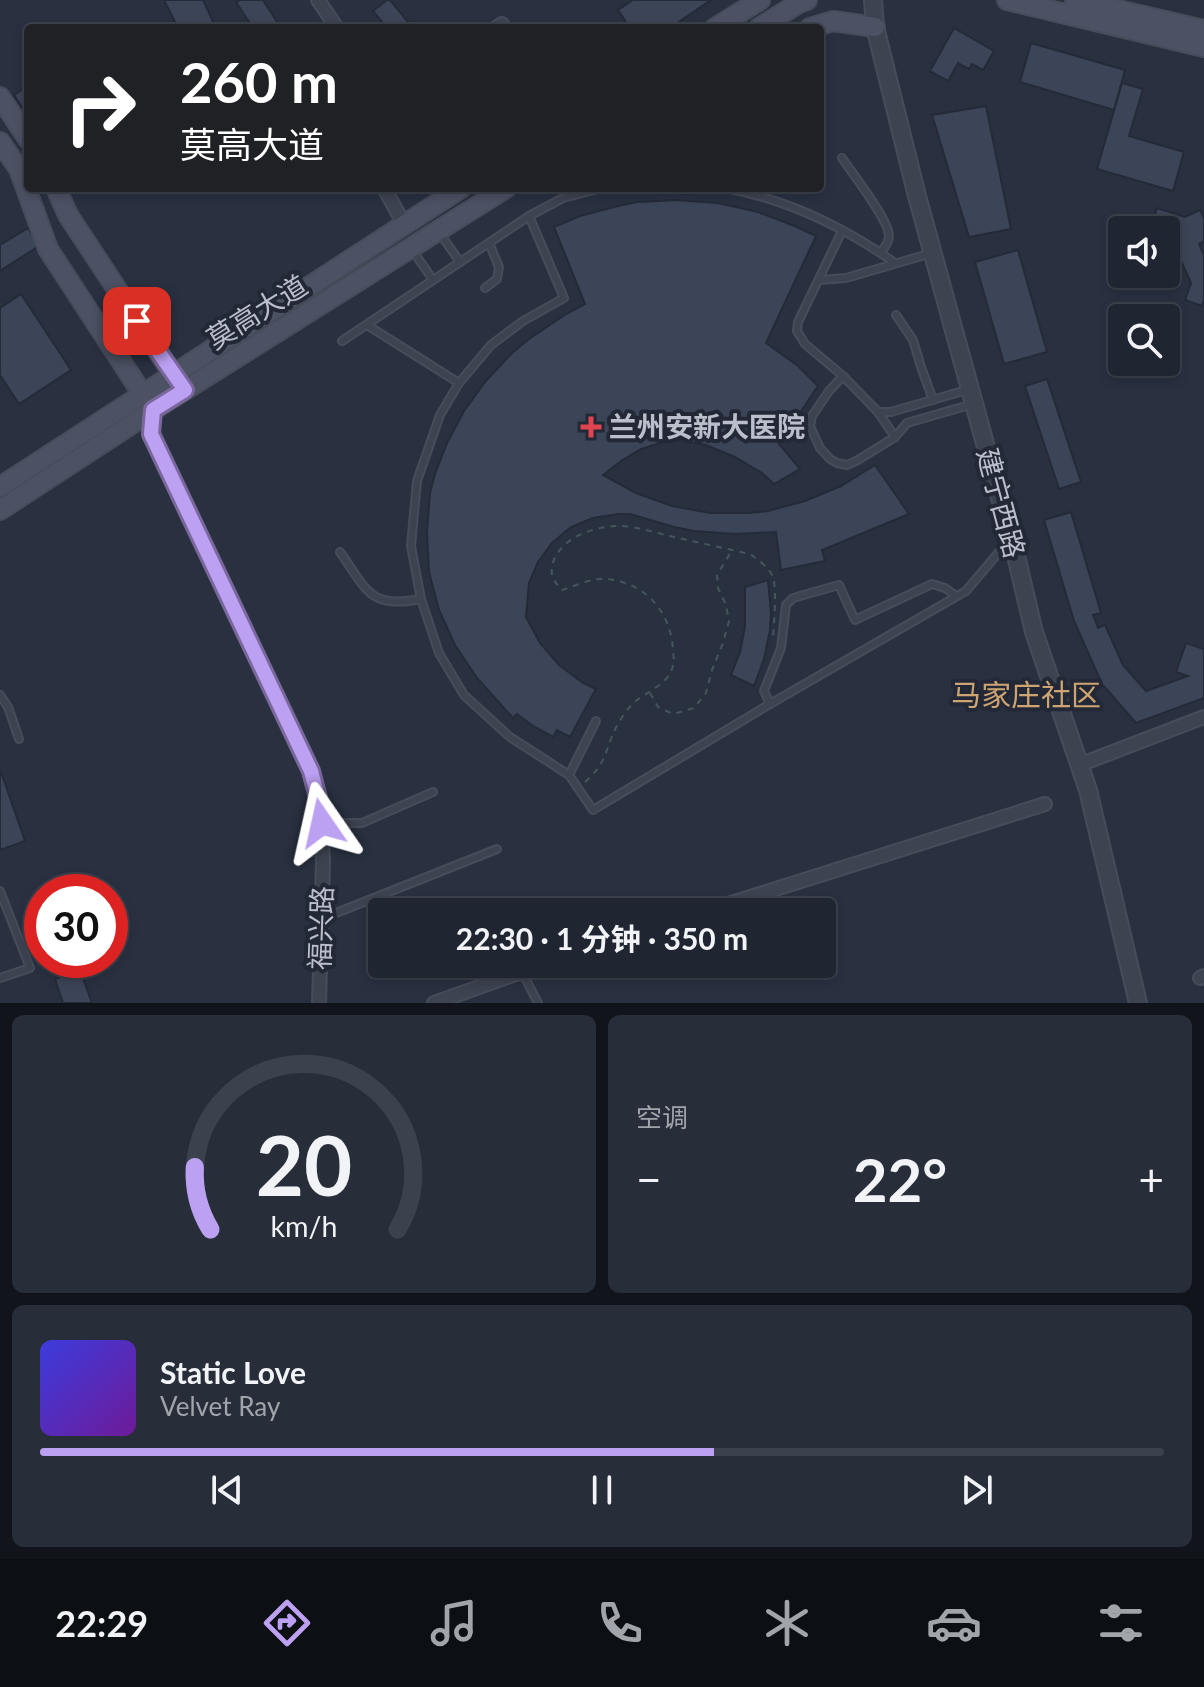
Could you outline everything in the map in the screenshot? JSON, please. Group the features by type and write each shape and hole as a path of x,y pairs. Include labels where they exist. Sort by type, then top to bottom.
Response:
{"main road":[{"path":"721,24 760,0"},
{"path":"765,24 807,0"},
{"path":"1007,0 1204,47"},
{"path":"1075,0 1139,7 1204,30"},
{"path":"823,24 833,21 875,27"},
{"path":"0,97 24,133"},
{"path":"0,142 19,169 24,183"},
{"path":"27,192 48,249 153,410"},
{"path":"58,192 68,215 185,390"},
{"name":"莫高大道","path":"0,487 455,192"},
{"name":"莫高大道","path":"0,510 500,192"}],"street":[{"path":"318,0 334,24"},
{"name":"建宁西路","path":"873,0 875,27 933,252 1034,632 1088,790 1138,1003"},
{"path":"386,192 404,224"},
{"name":"福兴路","path":"153,410 151,434 311,771 322,823 319,1003"},
{"path":"1079,765 1204,717"},
{"path":"747,898 1045,804"},
{"path":"434,1003 505,978"}],"lane":[{"path":"842,158 889,232 888,242 881,253"},
{"path":"342,341 529,216 563,198 586,192"},
{"path":"745,192 798,208 895,263"},
{"path":"529,216 564,298 523,321 491,345 459,383 440,415 417,481 411,546 421,599 439,653 464,695 510,737 569,775 593,810 966,591 1011,538"},
{"path":"438,230 460,262"},
{"path":"842,231 798,322 797,331 805,344 843,376 878,412 895,437"},
{"path":"485,288 497,279 499,267 489,243"},
{"path":"411,248 433,280"},
{"path":"819,280 846,278 933,252"},
{"path":"896,315 913,340 933,400"},
{"path":"367,325 459,383"},
{"path":"843,376 812,416 810,426 820,448 830,459 847,465 895,437 907,423 972,396"},
{"path":"878,412 891,412 933,400 972,396"},
{"path":"340,552 369,593 386,602 421,599"},
{"path":"770,704 764,691 781,648 786,605 793,598 839,585 855,620 932,584 956,596"},
{"path":"0,695 8,707 19,739"},
{"path":"569,775 596,721"},
{"path":"322,823 362,823 433,792"},
{"path":"321,919 497,849"},
{"path":"0,891 30,968 0,978"},
{"path":"525,978 538,1003"}],"path":[{"path":"578,788 597,772 625,713 633,703 660,684 670,673 674,660 669,623 664,612 649,596 617,581 601,579 562,590 556,584 551,573 554,560 567,541 587,532 616,526 647,530 750,554 773,577 775,615 772,639"},
{"path":"649,692 658,707 673,714 694,708 706,693 729,621 717,575 732,550"}],"building":[{"path":"164,0 203,0 214,24 176,24"},
{"path":"263,0 278,24 250,24 236,2"},
{"path":"390,0 410,24 384,24 373,11"},
{"path":"633,0 711,0 676,24 627,24 618,10"},
{"path":"954,28 994,51 983,70 972,64 969,69 958,63 948,81 930,71"},
{"path":"1031,43 1125,70 1114,110 1020,82"},
{"path":"1122,83 1143,89 1129,136 1184,152 1173,191 1097,169"},
{"path":"24,89 24,110 14,95"},
{"path":"986,106 1011,229 969,237 932,115"},
{"path":"676,200 718,203 758,212 816,236 766,343 798,366 818,386 779,444 800,469 774,484 735,457 706,445 674,439 641,449 603,475 636,493 672,506 710,513 749,513 805,501 841,486 875,465 909,514 822,550 825,561 781,570 776,532 735,534 694,531 630,514 593,518 571,527 552,543 538,562 529,583 526,617 540,643 559,665 596,689 570,737 557,730 553,737 517,714 513,718 477,678 455,645 439,610 429,572 427,532 430,493 447,443 464,411 485,382 529,339 585,304 554,227 618,206"},
{"path":"1157,208 1185,217 1200,210 1204,218 1204,241 1199,244 1204,255 1202,306 1185,300 1191,283 1180,259 1180,216 1154,216"},
{"path":"28,228 39,246 0,271 0,245"},
{"path":"1018,250 1047,352 1004,364 975,262"},
{"path":"21,294 71,370 19,404 0,375 0,308"},
{"path":"1047,379 1081,482 1059,489 1025,386"},
{"path":"1071,512 1101,613 1093,615 1098,628 1105,625 1123,665 1146,691 1188,676 1176,672 1186,643 1204,649 1204,698 1136,723 1102,684 1074,621 1044,520"},
{"path":"768,580 770,630 754,686 731,675 745,627 745,587"},
{"path":"0,769 25,841 0,850"},
{"path":"83,978 92,1003 63,1003 55,979"}],"place":[{"name":"兰州安新大医院","path":"591,427"}],"district":[{"name":"马家庄社区","path":"1026,696"}],"route":[{"path":"137,321 185,390 153,410 151,434 311,771 322,823"}]}
